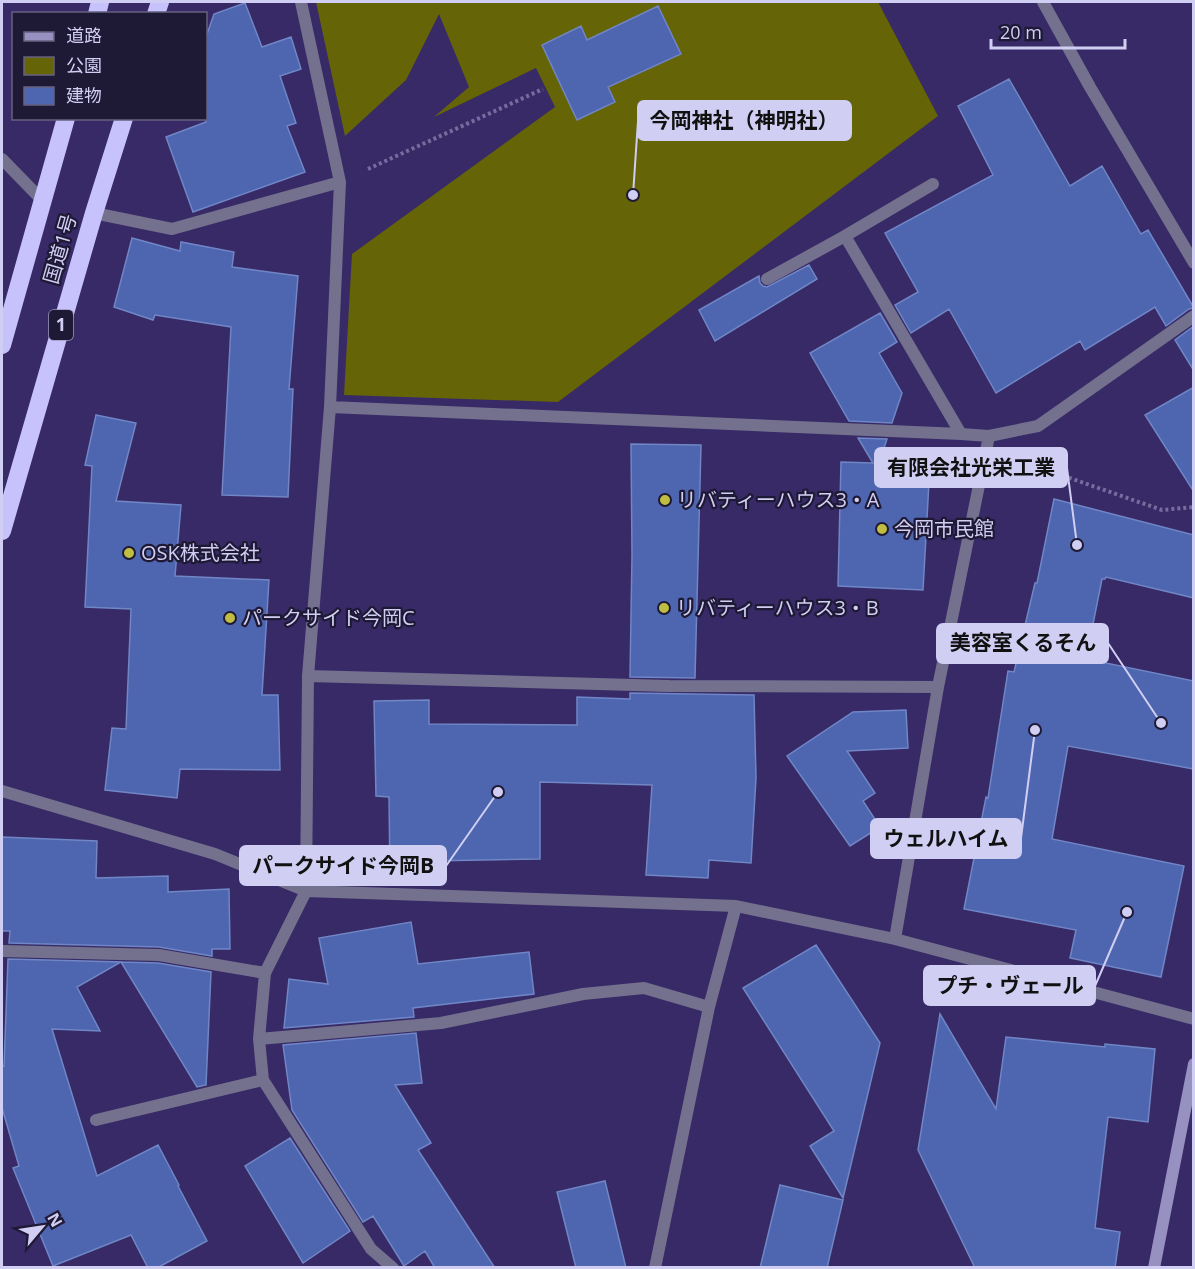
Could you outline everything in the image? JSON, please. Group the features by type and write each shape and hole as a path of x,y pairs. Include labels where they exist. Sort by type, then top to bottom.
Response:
{"highway":[{"name":"国道1号","path":"2,345 65,120"},
{"name":"国道1号","path":"2,531 94,213 123,120"}],"street":[{"path":"301,2 340,182 330,407 308,676 306,891 266,973 259,1038 263,1080 371,1248 393,1268"},
{"path":"1043,2 1090,87 1194,263"},
{"path":"2,159 42,200"},
{"path":"94,213 172,229 340,182"},
{"path":"767,279 933,184"},
{"path":"844,236 961,434"},
{"path":"330,407 988,436 1038,426 1194,316"},
{"path":"895,939 938,687 988,436"},
{"path":"308,676 669,686 938,687"},
{"path":"2,791 215,854 306,891 736,906 895,939 1194,1019"},
{"path":"655,1268 709,1006 736,906"},
{"path":"2,951 159,955 266,973"},
{"path":"259,1038 441,1023 583,994 644,988 709,1006"},
{"path":"1154,1268 1194,1064"},
{"path":"96,1120 263,1080"}],"path":[{"path":"340,182 543,89"},
{"path":"988,436 1035,466 1162,510 1194,507"}],"green space":[{"path":"316,2 878,2 938,116 558,402 344,395 352,254 555,107 536,68 434,117 469,87 439,14 406,80 345,136"}],"building":[{"path":"245,3 262,47 291,37 301,69 280,76 296,123 287,126 305,172 193,212 166,137 207,120 207,34 214,14"},
{"path":"658,6 681,54 608,87 615,102 577,120 542,45 581,26 587,40"},
{"path":"1009,79 1070,186 1102,166 1141,234 1148,230 1194,308 1189,309 1166,326 1155,307 1085,350 1080,341 996,393 949,309 911,333 895,305 918,292 885,233 993,175 958,106"},
{"path":"132,238 180,251 181,242 234,252 232,267 298,276 289,389 293,389 288,497 222,495 231,327 155,315 153,320 114,307"},
{"path":"809,265 817,279 715,341 699,310 759,276 760,283 767,287"},
{"path":"880,313 897,342 879,353 902,393 892,423 849,421 810,353"},
{"path":"1194,326 1194,371 1175,340"},
{"path":"1194,387 1194,492 1145,415"},
{"path":"96,415 136,423 116,501 181,505 175,576 269,580 262,695 278,695 280,770 180,769 177,798 105,790 112,728 126,729 131,609 85,607 92,466 85,465"},
{"path":"858,438 887,439 879,463 930,464 923,590 838,586 841,462 873,463"},
{"path":"631,444 701,445 695,678 630,677"},
{"path":"1054,499 1194,535 1194,598 1106,577 1102,579 1086,659 1194,681 1194,769 1068,746 1052,839 1184,866 1161,977 1070,958 1076,930 964,909 986,797 988,798 1008,671 1014,672 1035,583 1037,583"},
{"path":"630,693 754,695 756,778 751,863 709,860 708,878 646,875 652,785 540,782 540,859 429,861 430,877 390,876 389,797 376,796 374,701 429,700 429,724 577,725 577,697 630,699"},
{"path":"906,710 908,748 847,751 875,793 863,801 880,827 850,846 787,756 853,712"},
{"path":"2,837 97,841 96,878 168,876 168,892 229,889 230,949 212,949 212,956 159,947 9,943 10,931 2,931"},
{"path":"411,922 418,964 529,952 534,994 413,1008 414,1017 284,1028 289,979 328,984 319,938"},
{"path":"816,945 880,1043 843,1198 810,1146 834,1131 743,988"},
{"path":"8,959 121,962 77,987 100,1031 52,1029 97,1176 158,1145 207,1241 157,1268 148,1268 131,1235 53,1266 13,1168 19,1166 2,1108"},
{"path":"121,962 158,963 211,972 206,1085 197,1087"},
{"path":"940,1014 996,1109 1006,1037 1105,1047 1105,1044 1155,1049 1148,1122 1108,1117 1095,1228 1120,1232 1115,1268 975,1268 918,1150"},
{"path":"416,1033 422,1083 395,1085 431,1143 418,1150 495,1268 435,1268 425,1251 404,1266 373,1216 363,1222 292,1110 283,1045"},
{"path":"290,1138 350,1231 303,1263 245,1166"},
{"path":"605,1181 626,1268 576,1268 557,1192"},
{"path":"780,1185 843,1200 827,1268 760,1268"}],"place":[{"name":"今岡神社（神明社）","path":"633,195"},
{"name":"リバティーハウス3・A","path":"665,500"},
{"name":"今岡市民館","path":"882,529"},
{"name":"有限会社光栄工業","path":"1077,545"},
{"name":"OSK株式会社","path":"129,553"},
{"name":"リバティーハウス3・B","path":"664,608"},
{"name":"パークサイド今岡C","path":"230,618"},
{"name":"美容室くるそん","path":"1161,723"},
{"name":"ウェルハイム","path":"1035,730"},
{"name":"パークサイド今岡B","path":"498,792"},
{"name":"プチ・ヴェール","path":"1127,912"}]}
